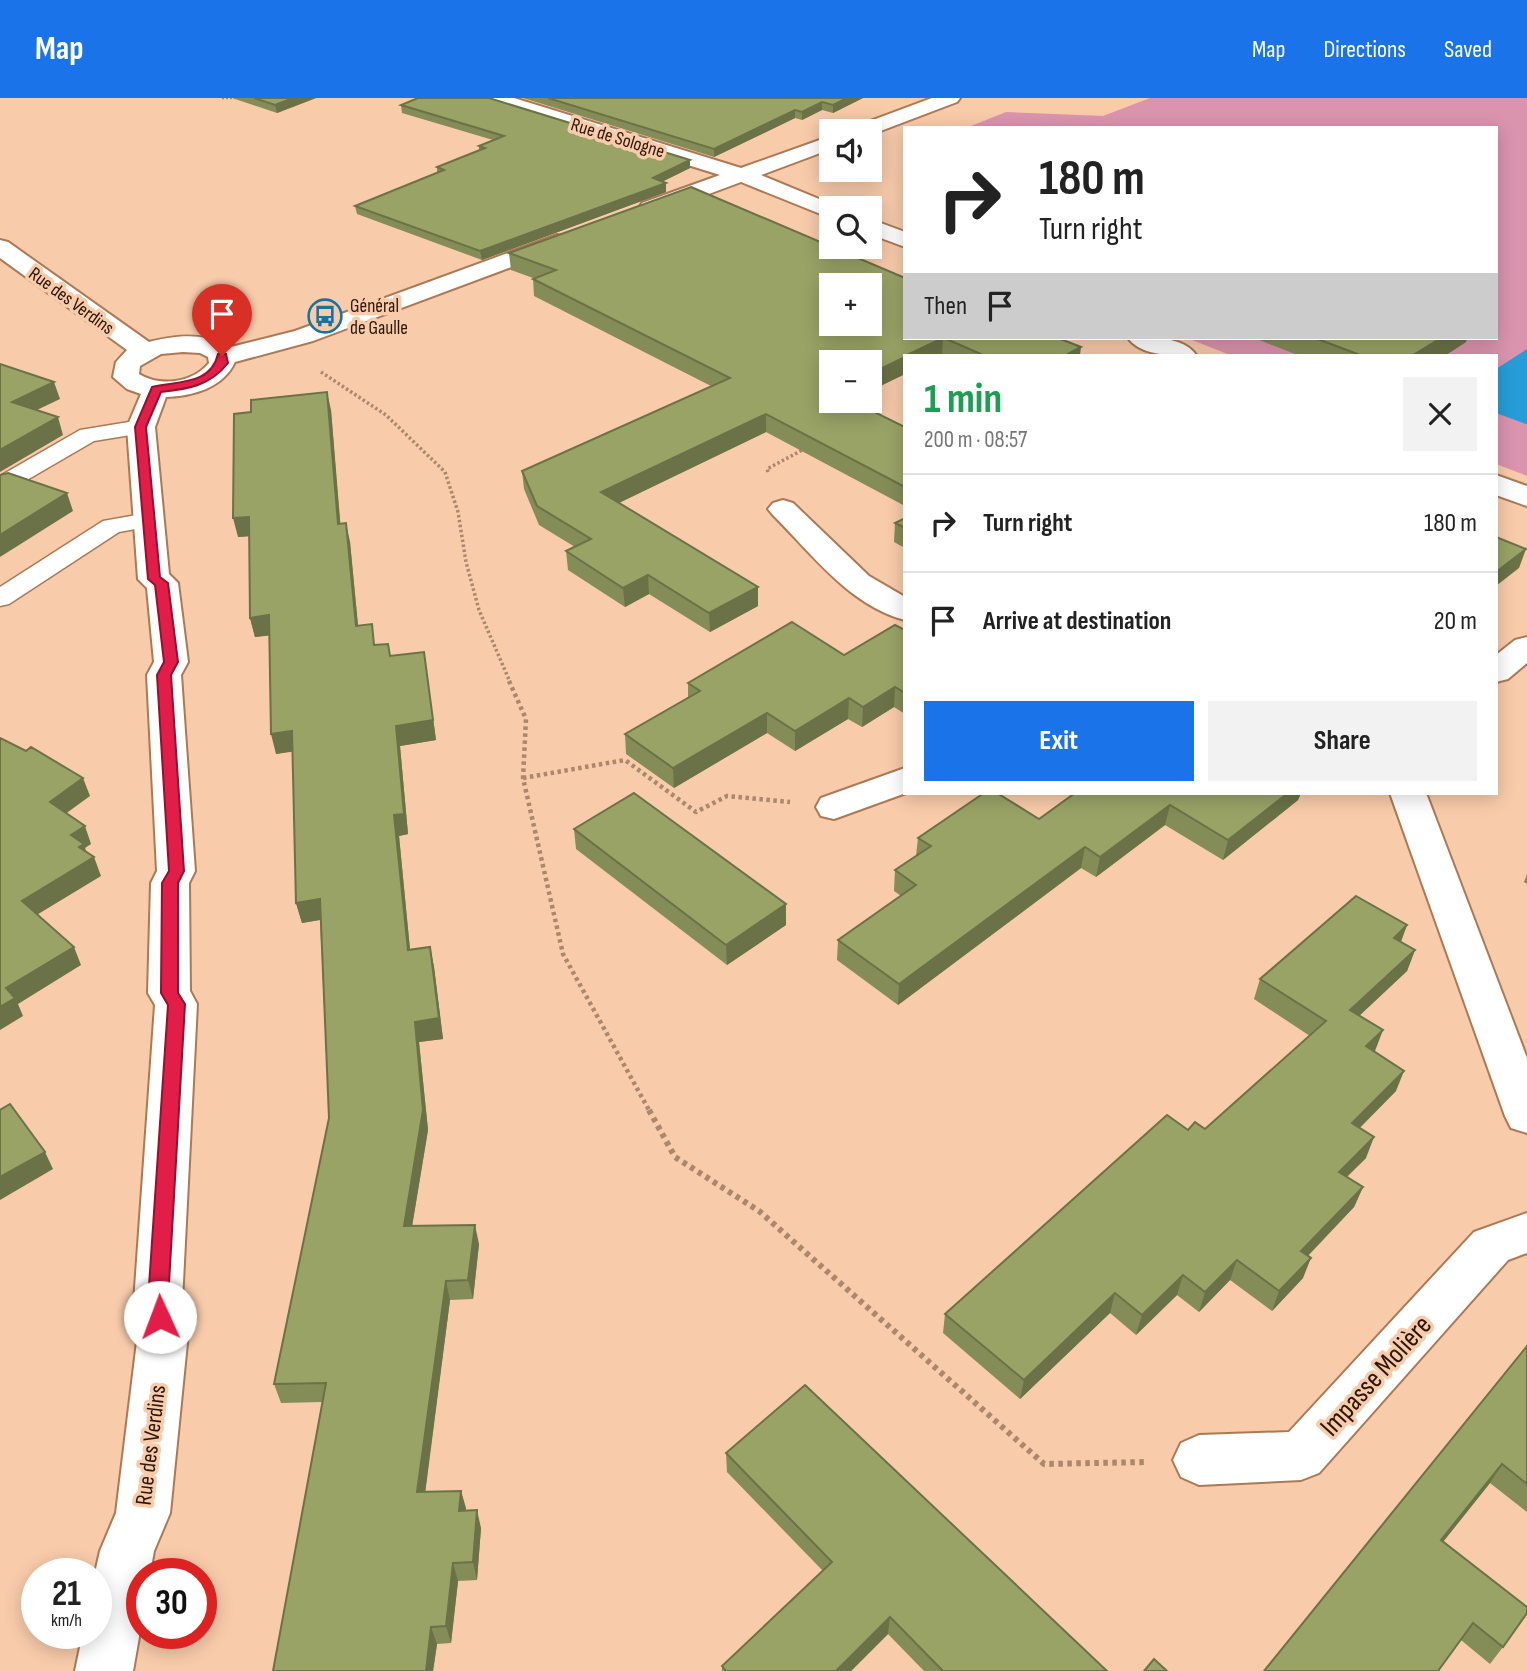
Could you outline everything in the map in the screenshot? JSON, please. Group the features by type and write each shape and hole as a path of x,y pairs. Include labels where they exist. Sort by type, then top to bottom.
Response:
{"street":[{"name":"Rue de Sologne","path":"494,98 743,175 819,205"},
{"path":"882,123 950,98"},
{"path":"629,215 819,146"},
{"path":"882,231 903,239"},
{"path":"222,356 304,336 579,233"},
{"name":"Rue des Verdins","path":"0,247 115,332 146,351"},
{"path":"1146,340 1181,354"},
{"path":"177,344 192,344 216,351 222,356 222,363 211,376 186,386 156,389 132,383 124,371 127,363 146,351 177,344"},
{"name":"Rue des Verdins","path":"104,1671 127,1551 144,1513 163,1333 158,1301 177,1004 169,993 170,883 176,871 164,675 171,662 162,583 154,579 141,427 156,389"},
{"path":"1498,485 1527,496"},
{"path":"783,509 858,583 903,609"},
{"path":"1498,670 1527,647"},
{"path":"835,807 903,781"},
{"path":"1409,795 1527,1116"},
{"name":"Impasse Molière","path":"1199,1461 1301,1456 1491,1246 1527,1233"}],"lane":[{"path":"0,486 88,435 141,427"},
{"path":"0,598 111,526 148,520"}],"path":[{"path":"222,98 235,98"},
{"path":"314,367 386,415 445,472 458,512 466,562 479,610 526,719 523,778 563,954 675,1157 760,1211 1044,1464 1199,1461"},
{"path":"783,509 767,469 812,445"},
{"path":"523,778 625,760 696,812 727,796 835,807"}],"shaded area":[{"path":"1150,98 1527,98 1527,476 1498,465 1498,354 1227,354 1192,340 1498,340 1498,126 971,126 1006,112 1103,116"}],"water":[{"path":"1527,349 1527,424 1498,414 1498,368"}],"building":[{"path":"254,98 293,98 275,105"},
{"path":"418,98 489,98 690,160 653,178 666,183 480,251 355,206 444,170 437,167 485,148 479,146 504,136 401,105"},
{"path":"548,98 847,98 833,105 822,102 802,112 795,110 714,149"},
{"path":"691,187 819,241 819,259 860,259 903,277 903,340 939,340 909,354 903,354 903,358 882,368 882,350 819,350 819,413 876,413 903,426 903,486 766,414 601,492 758,587 709,613 648,575 623,588 566,551 591,539 537,506 522,471 730,378 533,279 556,270 509,253"},
{"path":"949,340 1063,340 1081,347 1068,354 981,354"},
{"path":"1320,340 1438,340 1415,354 1357,354"},
{"path":"0,364 54,382 12,402 58,417 0,450"},
{"path":"327,392 338,524 346,523 356,626 372,624 374,645 388,644 390,656 424,652 433,720 396,726 404,814 394,815 408,950 430,947 439,1018 415,1022 423,1110 404,1226 475,1225 468,1280 446,1281 417,1492 461,1491 459,1511 477,1510 473,1562 453,1563 446,1626 431,1627 426,1671 273,1671 326,1383 274,1384 329,1118 320,899 296,903 292,731 271,734 269,615 250,618 249,517 233,518 234,414 251,412 251,400"},
{"path":"8,473 67,493 0,535 0,475"},
{"path":"903,519 903,527 895,523"},
{"path":"1498,538 1526,549 1498,570"},
{"path":"792,622 844,655 895,625 903,629 903,692 895,687 863,707 849,698 795,731 767,713 673,768 625,734 700,691 688,683"},
{"path":"0,738 26,751 31,747 83,778 50,802 85,826 71,835 84,844 79,847 94,857 22,901 74,947 6,988 15,998 0,1007"},
{"path":"634,793 786,904 726,945 574,829"},
{"path":"981,795 1000,795 1039,819 1072,795 1285,795 1228,840 1170,805 1100,857 1085,847 899,984 838,940 916,885 895,870 931,846 918,838"},
{"path":"1356,896 1407,925 1394,938 1415,950 1350,1010 1383,1030 1366,1046 1404,1071 1352,1123 1374,1137 1339,1172 1363,1187 1301,1251 1311,1258 1279,1291 1237,1260 1205,1292 1183,1275 1142,1315 1115,1293 1024,1380 945,1314 1167,1115 1188,1130 1195,1122 1205,1129 1326,1021 1260,979"},
{"path":"10,1104 45,1152 0,1177 0,1110"},
{"path":"1527,1346 1527,1484 1502,1464 1441,1540 1527,1607 1527,1613 1503,1647 1473,1623 1438,1671 1264,1671"},
{"path":"805,1385 1107,1671 943,1671 890,1617 836,1671 726,1671 722,1666 832,1562 726,1453"},
{"path":"1154,1659 1167,1671 1144,1671"}],"place":[{"name":"Général de Gaulle","path":"325,316"}],"route":[{"path":"160,1317 158,1301 177,1004 169,993 170,883 176,871 164,675 171,662 162,583 154,579 141,427 156,389 171,389 200,382 219,370 222,356"}]}
